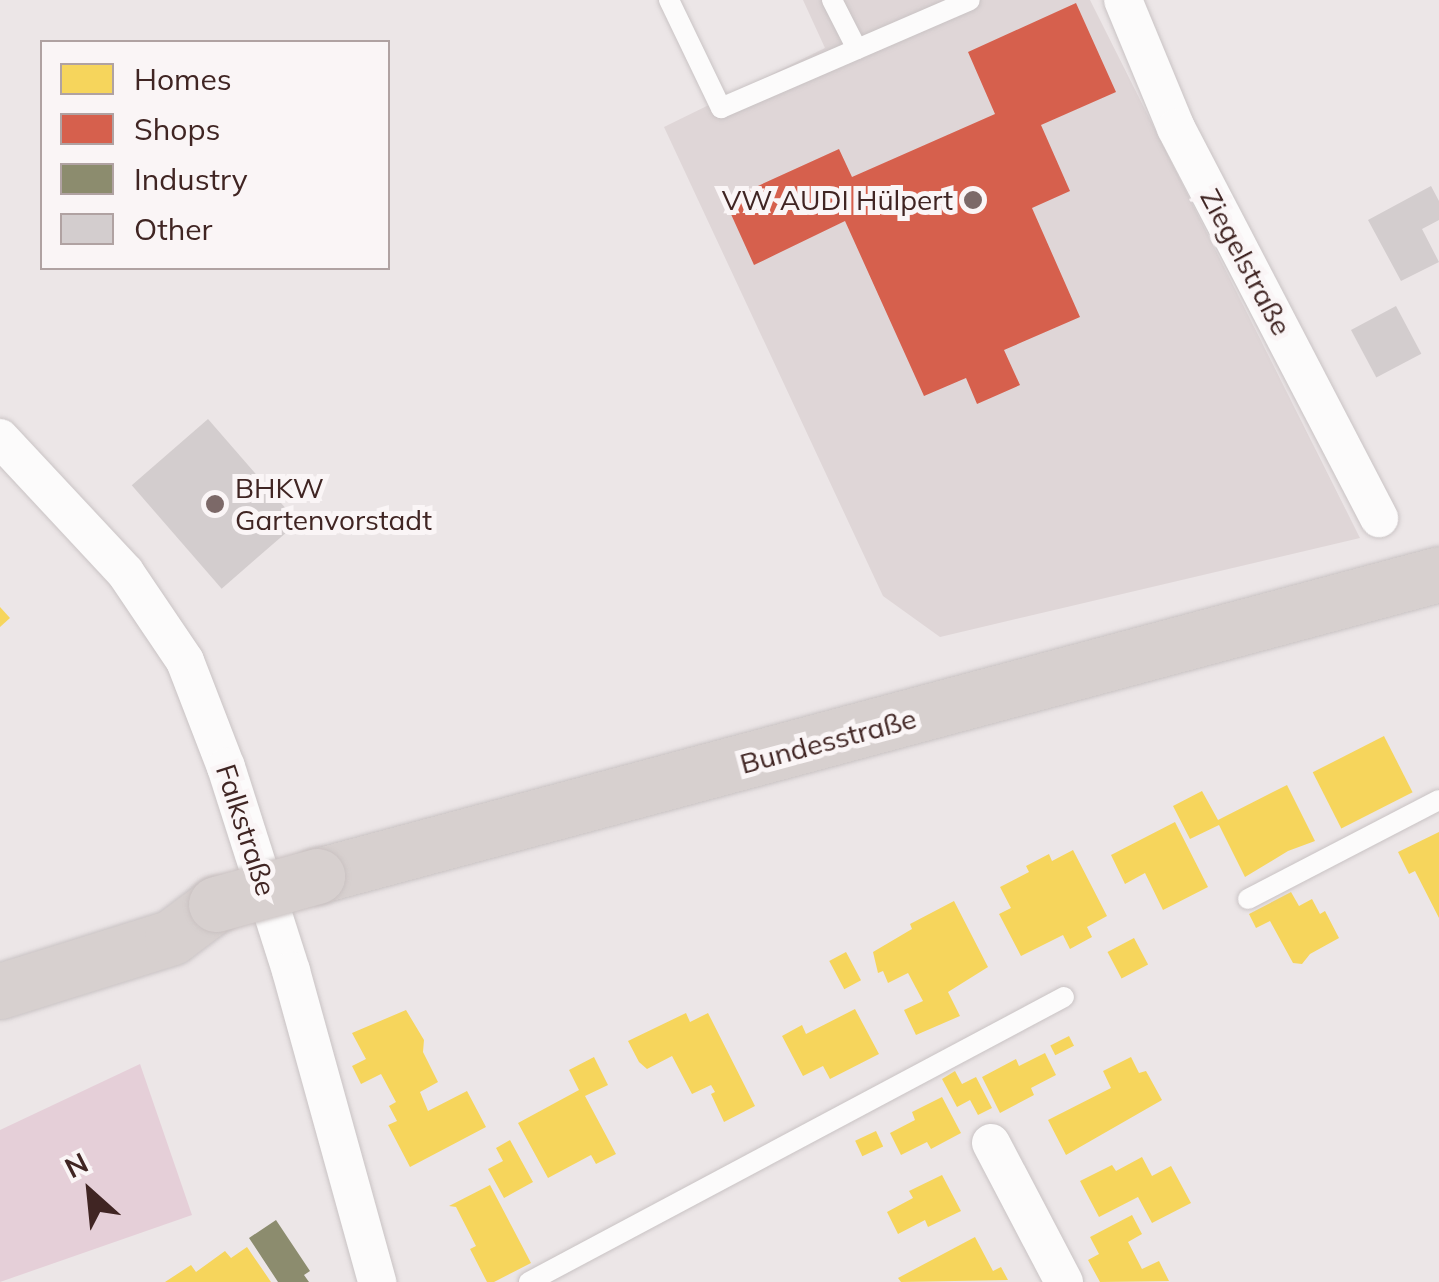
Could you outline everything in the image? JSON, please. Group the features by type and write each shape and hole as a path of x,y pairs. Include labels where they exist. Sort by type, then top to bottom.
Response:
{"main road":[{"name":"Bundesstraße","path":"216,904 1439,574"},
{"path":"0,952 158,904 216,904"},
{"path":"0,991 172,937 216,904"}],"street":[{"name":"Ziegelstraße","path":"1123,0 1176,128 1379,518"},
{"name":"Falkstraße","path":"0,438 125,572 184,662 226,767 291,971 377,1282"},
{"path":"991,1144 1064,1282"}],"lane":[{"path":"669,0 721,108 970,0"},
{"path":"832,0 857,49"},
{"path":"1248,899 1439,800"},
{"path":"529,1282 1064,997"}],"shaded area":[{"path":"803,0 1090,0 1360,538 940,637 883,596 664,127 825,48"},
{"path":"140,1064 192,1215 0,1282 0,1130"}],"building: Homes":[{"path":"0,607 10,618 0,627"},
{"path":"1384,736 1413,792 1341,828 1313,772"},
{"path":"1287,785 1315,841 1288,851 1245,877 1219,825 1190,839 1173,806 1202,791 1218,820"},
{"path":"1175,822 1208,887 1163,910 1145,873 1125,884 1111,855"},
{"path":"1439,832 1439,918 1415,871 1409,874 1398,852"},
{"path":"1073,850 1107,916 1087,927 1092,937 1070,949 1063,935 1021,956 999,914 1011,908 1000,887 1029,872 1026,866 1049,854 1052,861"},
{"path":"1291,892 1299,906 1312,899 1320,914 1325,911 1339,938 1310,954 1302,964 1293,963 1270,921 1256,928 1249,914"},
{"path":"954,901 988,967 948,992 960,1016 916,1035 904,1010 923,1001 908,973 888,983 883,971 878,973 873,952 912,929 910,924"},
{"path":"1134,938 1148,964 1122,979 1108,952"},
{"path":"846,952 861,980 844,989 829,961"},
{"path":"855,1009 879,1054 830,1079 823,1066 803,1076 782,1036 802,1025 806,1034"},
{"path":"406,1010 424,1040 423,1052 438,1082 420,1092 428,1111 467,1091 486,1127 410,1167 388,1125 397,1121 389,1106 396,1102 381,1074 361,1084 352,1066 366,1059 352,1033"},
{"path":"686,1013 690,1022 708,1013 755,1106 724,1122 711,1085 692,1094 672,1056 647,1069 639,1062 628,1041"},
{"path":"1069,1036 1074,1046 1055,1055 1050,1046"},
{"path":"1045,1053 1056,1075 1031,1088 1034,1095 1000,1113 982,1077 1016,1059 1019,1066"},
{"path":"594,1057 608,1085 585,1096 616,1154 596,1164 591,1155 548,1178 518,1123 579,1090 569,1070"},
{"path":"1131,1057 1139,1073 1146,1071 1162,1100 1066,1155 1048,1120 1111,1088 1103,1071"},
{"path":"955,1071 962,1084 976,1077 992,1108 978,1115 970,1100 957,1107 942,1079"},
{"path":"942,1097 961,1133 931,1149 927,1142 901,1155 890,1133 915,1120 912,1112"},
{"path":"876,1131 883,1146 862,1156 855,1141"},
{"path":"510,1140 533,1182 504,1198 488,1169 503,1161 496,1148"},
{"path":"1142,1157 1152,1176 1171,1166 1191,1203 1152,1223 1138,1197 1099,1217 1080,1181 1112,1165 1116,1171"},
{"path":"942,1175 961,1211 928,1227 925,1220 898,1234 887,1212 913,1198 909,1191"},
{"path":"490,1185 531,1263 494,1282 487,1282 470,1249 476,1246 456,1207 449,1206"},
{"path":"1132,1215 1142,1234 1128,1242 1142,1269 1159,1261 1169,1281 1100,1282 1088,1260 1099,1254 1090,1237"},
{"path":"975,1237 993,1271 1001,1267 1008,1280 901,1282 898,1278"},
{"path":"247,1247 271,1282 165,1282 191,1265 196,1272 225,1251 231,1258"}],"building: Shops":[{"name":"VW AUDI Hülpert","path":"1076,3 1116,92 1041,125 1070,191 1032,208 1080,317 1004,350 1020,385 977,404 966,378 924,396 845,221 754,265 725,201 839,149 852,177 995,114 968,52"}],"building: Industry":[{"path":"276,1220 310,1271 304,1275 309,1282 278,1282 249,1238"}],"building: Other":[{"path":"1431,186 1439,201 1439,220 1422,229 1439,262 1401,281 1368,220"},
{"path":"1396,306 1421,354 1376,378 1351,330"},
{"name":"BHKW Gartenvorstadt","path":"208,419 298,522 222,589 132,485"}],"place":[{"name":"VW AUDI Hülpert","path":"973,200"},
{"name":"BHKW Gartenvorstadt","path":"215,504"}]}
